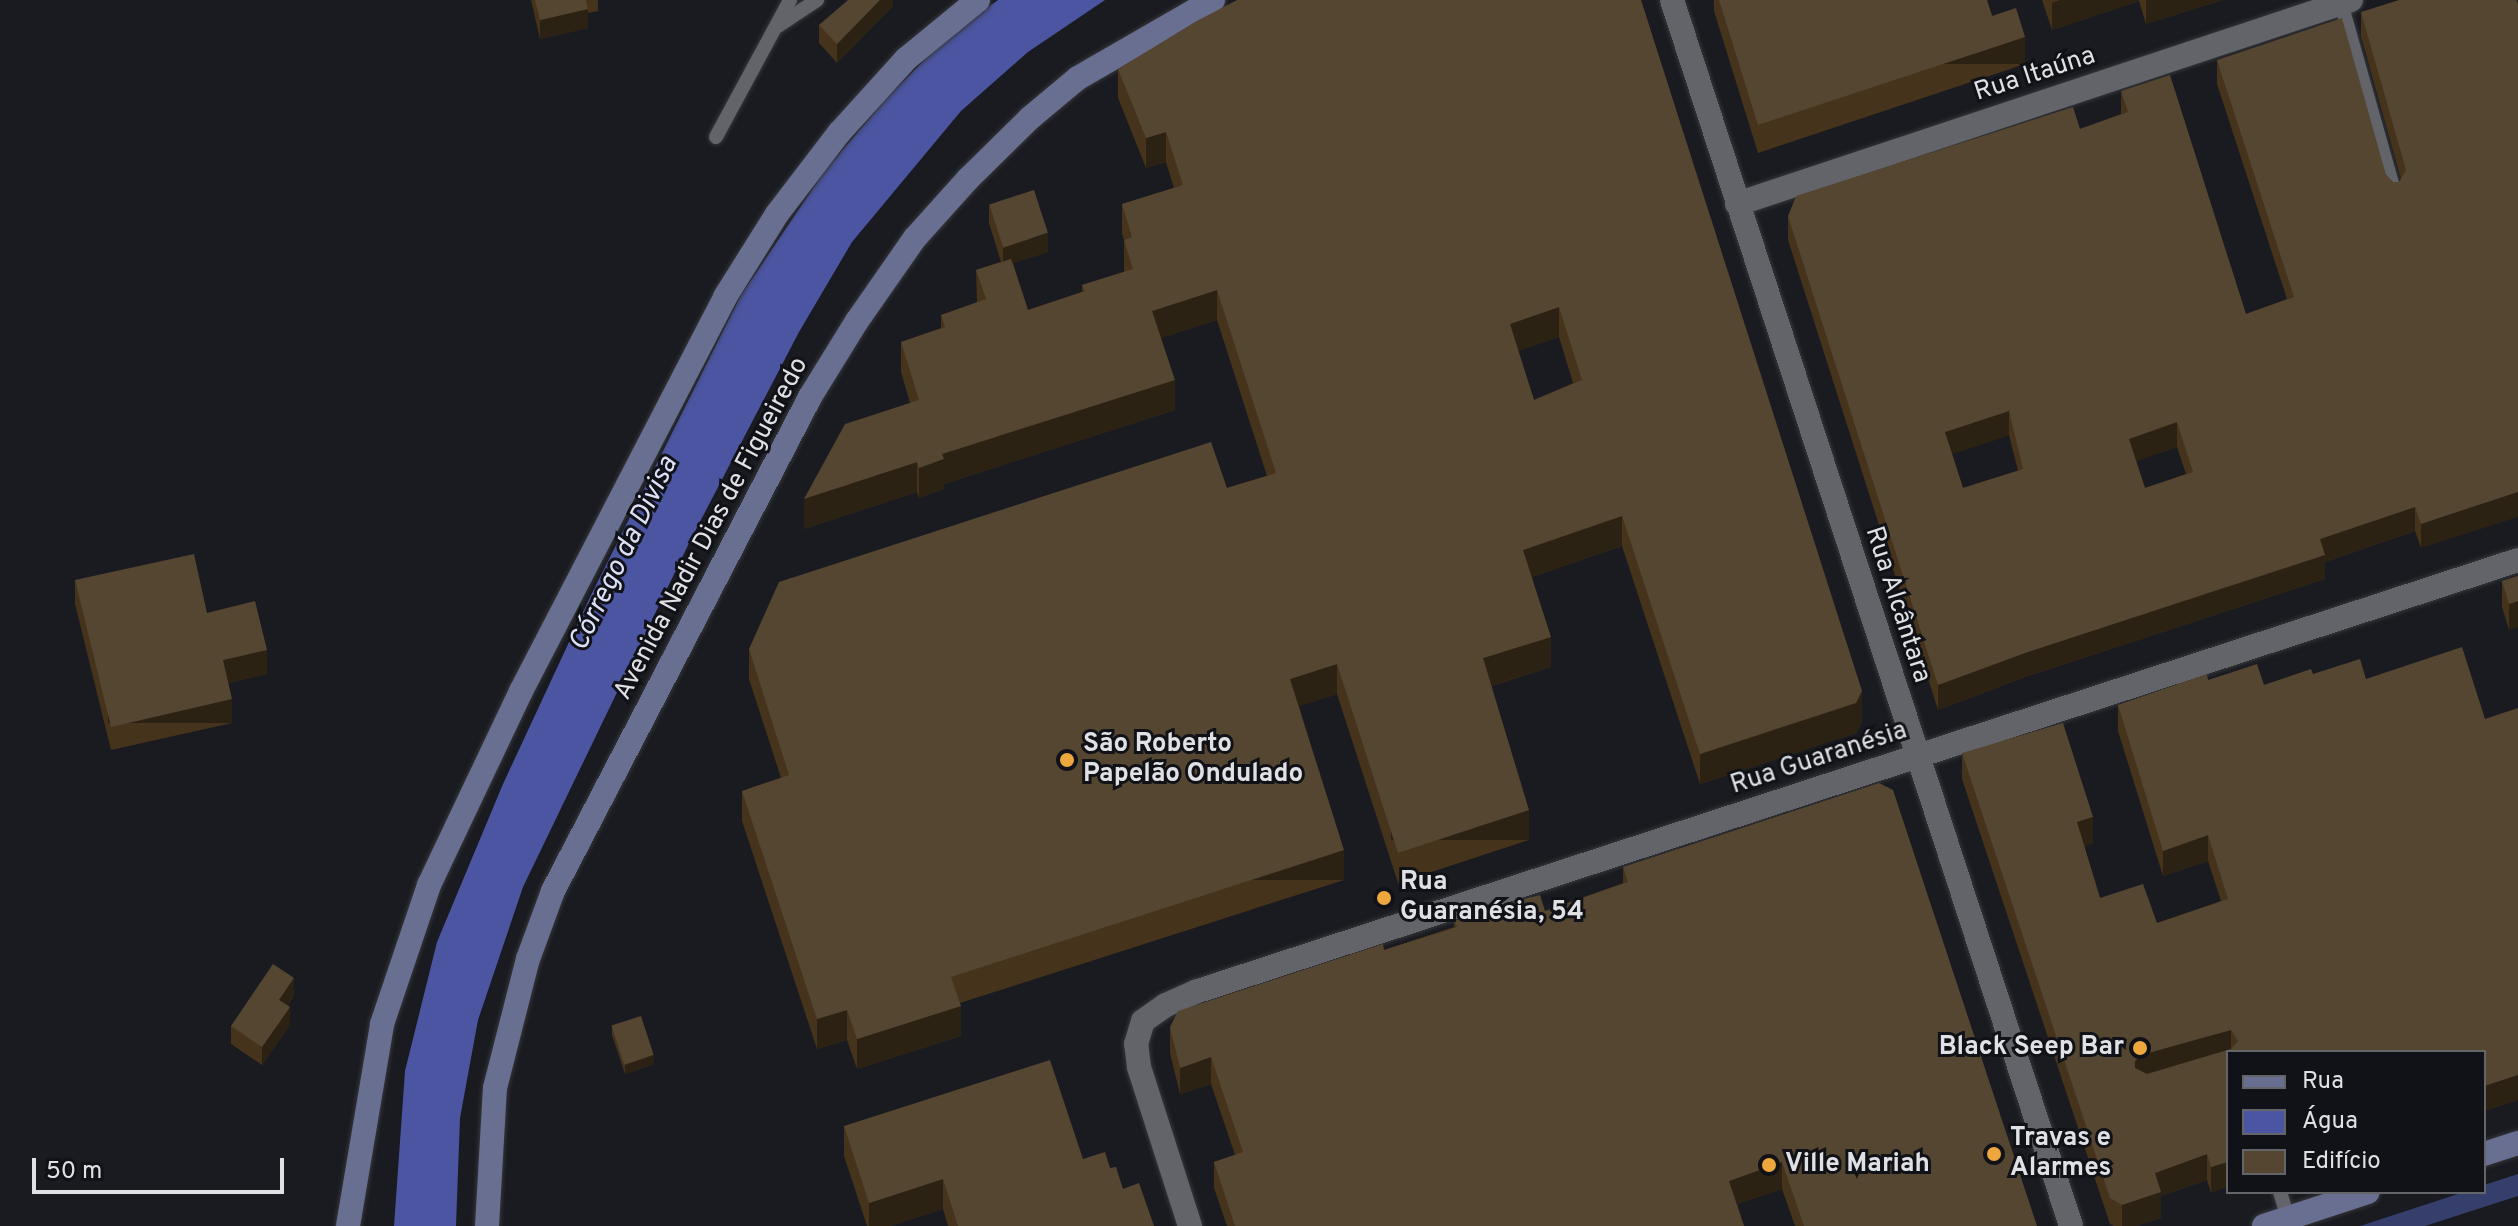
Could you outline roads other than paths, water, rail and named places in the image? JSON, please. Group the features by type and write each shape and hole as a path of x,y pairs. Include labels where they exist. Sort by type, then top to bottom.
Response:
{"main road":[{"path":"348,1226 382,1024 429,885 521,691 725,297 777,214 839,133 906,59 978,0"},
{"name":"Avenida Nadir Dias de Figueiredo","path":"487,1226 495,1088 528,959 553,891 810,397 857,321 915,238 1009,138 1078,78 1213,0"},
{"path":"2486,1153 2518,1143"},
{"path":"2264,1226 2362,1194"}],"street":[{"name":"Rua Alcântara","path":"1672,0 2071,1226"},
{"name":"Rua Itaúna","path":"1737,204 2346,2"},
{"name":"Rua Guaranésia","path":"1190,1226 1139,1067 1136,1044 1143,1021 1166,1005 1198,991 2518,560"}],"lane":[{"path":"716,137 790,0"},
{"path":"776,27 817,0"},
{"path":"2346,2 2396,197"},
{"path":"2281,1194 2288,1218"}],"water":[{"name":"Córrego da Divisa","path":"998,0 1105,0 1028,52 961,111 852,242 799,332 692,537 523,887 478,1020 460,1118 456,1226 394,1226 405,1071 437,942 503,784 590,597 741,295 824,172 885,100 950,34"}],"place":[{"name":"São Roberto Papelão Ondulado","path":"1067,760"},
{"name":"Rua Guaranésia, 54","path":"1384,898"},
{"name":"Black Seep Bar","path":"2140,1048"},
{"name":"Travas e Alarmes","path":"1994,1154"},
{"name":"Ville Mariah","path":"1769,1165"}]}
